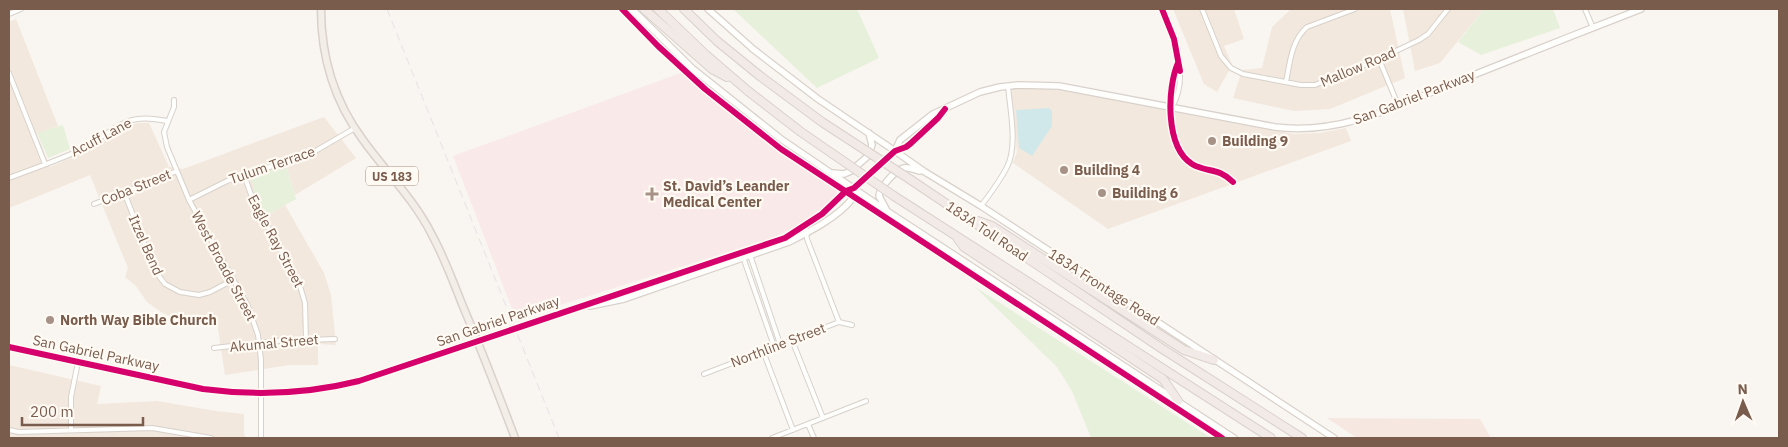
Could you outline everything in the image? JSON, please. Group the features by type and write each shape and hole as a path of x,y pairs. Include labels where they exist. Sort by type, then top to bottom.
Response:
{"highway":[{"path":"644,9 712,69 738,82"},
{"name":"183A Toll Road","path":"658,9 748,91 801,132 894,196 1271,438"},
{"name":"183A Toll Road","path":"686,10 717,40 790,100 1161,348 1302,438"},
{"path":"969,218 992,226 1184,350 1214,360"},
{"path":"956,235 964,247 1162,379 1178,402"}],"main road":[{"name":"US 183","path":"321,9 323,42 329,72 340,101 354,128 408,195 430,230 478,342 515,438"}],"street":[{"path":"9,14 21,9"},
{"path":"632,9 669,46 720,91 781,139 887,211 1234,438"},
{"name":"183A Frontage Road","path":"708,9 788,77 869,134 1334,438"},
{"path":"1162,9 1174,39 1178,63 1171,97 1172,133 1176,144 1183,156 1193,164 1220,172 1233,182"},
{"name":"Mallow Road","path":"1202,9 1221,56 1227,65 1243,74 1301,86 1315,85 1419,40 1428,34 1448,9"},
{"path":"1286,82 1294,46 1302,32 1307,27 1355,9"},
{"path":"1586,9 1593,28"},
{"name":"San Gabriel Parkway","path":"895,151 900,140 926,118 980,92 1008,86 1059,86 1294,129 1338,126 1398,105 1640,9"},
{"path":"1378,59 1398,105"},
{"path":"9,73 45,164"},
{"path":"981,206 1008,167 1012,154 1013,142 1008,86"},
{"name":"West Broade Street","path":"174,100 174,107 164,132 165,140 189,200 248,306 259,342 261,438"},
{"name":"San Gabriel Parkway","path":"9,347 203,389 230,392 298,392 359,381 573,309 742,256 785,238 827,210 846,191 854,188 895,151 910,144 946,108"},
{"name":"Acuff Lane","path":"9,178 81,149 128,120 150,117 167,121"},
{"name":"Tulum Terrace","path":"189,200 221,183 312,153 354,128"},
{"path":"831,172 844,174 851,171 868,156 872,145 869,134"},
{"path":"887,211 879,196 882,186 899,170 904,168 925,172"},
{"name":"Coba Street","path":"94,204 177,171"},
{"name":"Eagle Ray Street","path":"244,175 253,200 300,286 305,303 306,339"},
{"name":"San Gabriel Parkway","path":"749,253 778,247 805,234 838,212 853,199 854,188"},
{"name":"Itzel Bend","path":"124,192 155,271 166,284 180,292 199,295 210,292 233,280"},
{"path":"805,226 805,234 838,322"},
{"path":"749,253 760,290 780,344"},
{"path":"742,256 774,346"},
{"name":"Northline Street","path":"704,374 838,322 852,325"},
{"name":"Akumal Street","path":"214,348 259,342 335,339"},
{"path":"792,340 823,418"},
{"path":"763,351 793,430"},
{"path":"71,430 71,397 78,362"},
{"path":"772,438 866,401"},
{"path":"808,424 814,438"},
{"path":"9,430 19,432 152,428 211,438"}],"shaded area":[{"path":"1173,9 1234,9 1244,39 1224,46 1232,65 1217,92 1204,84"},
{"path":"1291,9 1390,9 1405,78 1330,109 1294,111 1233,98 1242,70 1262,68 1272,27"},
{"path":"1403,9 1484,9 1440,63 1415,71"},
{"path":"16,19 58,126 37,134 50,167 89,150 125,126 138,123 149,123 169,167 183,169 324,117 356,158 295,195 286,166 267,215 285,205 324,273 331,295 336,345 318,344 318,365 289,365 225,375 216,315 206,320 185,321 171,317 147,302 136,286 125,277 128,268 90,175 9,208 9,22"},
{"name":"St. David’s Leander Medical Center","path":"689,70 774,140 839,185 839,189 833,199 802,224 769,239 516,319 453,156"},
{"path":"1011,88 1058,88 1294,134 1320,133 1346,128 1351,141 1108,229 1013,163 1017,152"},
{"path":"9,365 101,386 97,404 157,401 244,414 244,434 246,438 9,438"},
{"path":"1327,418 1480,419 1491,438 1357,438"}],"green space":[{"path":"733,9 857,9 879,58 817,88"},
{"path":"1484,9 1553,9 1560,28 1481,55 1458,42"},
{"path":"63,125 70,149 48,158 37,133"},
{"path":"286,166 296,199 267,215 255,195 251,177"},
{"path":"975,287 1211,438 1091,438 1072,391 1057,367"}],"water":[{"path":"1049,108 1052,111 1052,126 1032,156 1019,148 1016,110"}],"railway":[{"path":"387,9 559,438"}],"cycle path":[{"path":"622,9 658,46 705,89 781,149 1222,438"},
{"path":"1162,9 1174,39 1180,71"},
{"path":"1178,63 1174,74 1170,101 1173,131 1177,145 1183,156 1192,164 1222,174 1233,182"},
{"path":"9,347 203,389 242,393 301,391 359,381 785,238 822,214 846,191 854,188 895,151 910,144 945,109"}],"place":[{"name":"Building 9","path":"1212,141"},
{"name":"Building 4","path":"1064,170"},
{"name":"Building 6","path":"1102,193"},
{"name":"St. David’s Leander Medical Center","path":"652,194"},
{"name":"North Way Bible Church","path":"50,320"}]}
